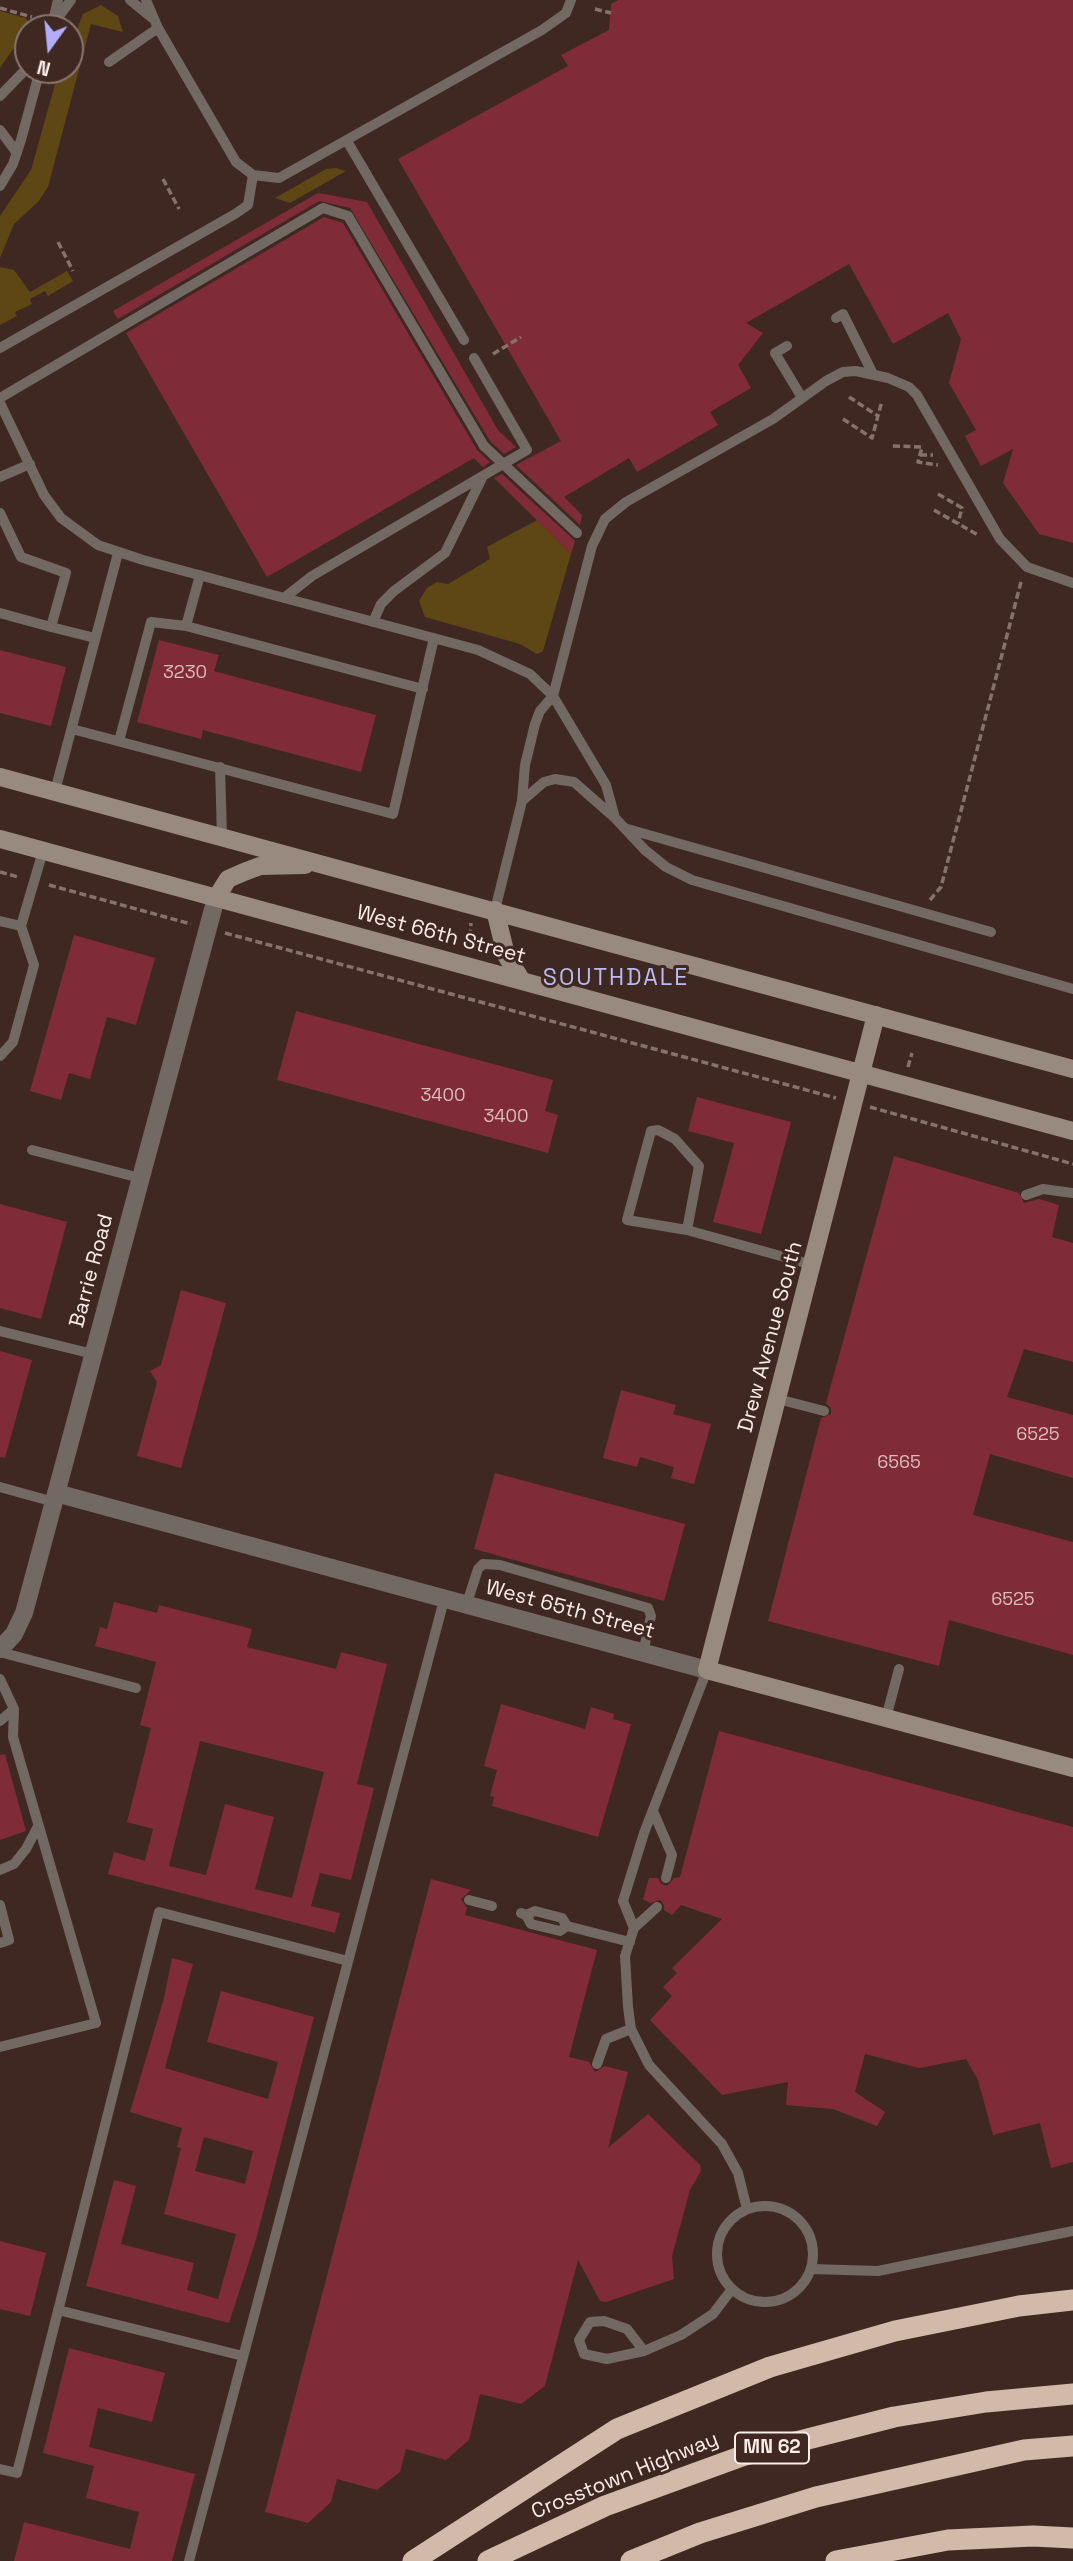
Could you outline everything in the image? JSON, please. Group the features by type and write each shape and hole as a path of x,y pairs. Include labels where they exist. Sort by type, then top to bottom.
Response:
{"highway":[{"path":"414,2561 617,2428 770,2367 895,2331 996,2310 1073,2300"},
{"name":"Crosstown Highway","path":"488,2561 605,2506 745,2455 894,2417 997,2401 1073,2394"},
{"path":"631,2561 701,2533 816,2497 1024,2450 1073,2446"},
{"path":"836,2561 948,2540 1033,2536 1073,2538"}],"main road":[{"name":"West 66th Street","path":"0,777 1073,1069"},
{"name":"West 66th Street","path":"0,839 1073,1132"},
{"path":"216,898 228,879 260,866 329,865"},
{"path":"495,910 506,956 522,981"},
{"name":"Drew Avenue South","path":"707,1670 876,1015"},
{"name":"West 65th Street","path":"707,1670 1073,1768"}],"street":[{"name":"Barrie Road","path":"0,1650 14,1634 24,1613 216,898"},
{"name":"West 65th Street","path":"55,1497 707,1670"}],"lane":[{"path":"130,0 156,24"},
{"path":"146,0 156,24 236,162 253,174 279,178 542,30 566,13 570,0"},
{"path":"109,62 156,24"},
{"path":"0,96 14,82"},
{"path":"0,186 17,153 36,84"},
{"path":"0,130 17,153"},
{"path":"347,141 464,340"},
{"path":"0,348 235,214 248,205 253,174"},
{"path":"592,546 484,446 348,216 323,208 0,400 44,495 61,518 79,534 118,553 435,638 513,664 553,696 606,785 615,818"},
{"path":"836,318 843,314 873,374"},
{"path":"787,346 775,353 801,396"},
{"path":"284,598 312,576 527,450 474,358"},
{"path":"495,910 522,801 525,765 535,723 540,711 553,696 598,530 614,509 774,419 801,396 843,372 873,374 895,381 917,395 1000,540 1027,567 1073,583"},
{"path":"0,477 30,464"},
{"path":"373,622 381,604 394,591 445,553 483,476"},
{"path":"0,513 21,557 65,573 51,627"},
{"path":"55,791 118,553"},
{"path":"186,626 200,575"},
{"path":"0,613 94,638"},
{"path":"119,741 152,622 186,626 423,689"},
{"path":"72,729 393,814 435,638"},
{"path":"220,767 222,837"},
{"path":"522,801 544,782 555,779 574,782 615,818 645,850 666,867 692,880 1073,989"},
{"path":"624,828 991,932"},
{"path":"0,1056 13,1042 34,965 21,926 43,851"},
{"path":"0,921 21,926"},
{"path":"687,1230 699,1166 676,1139 658,1130 650,1131 627,1220 687,1230 813,1265"},
{"path":"32,1150 140,1178"},
{"path":"1026,1195 1043,1189 1073,1193"},
{"path":"0,1331 93,1354"},
{"path":"778,1399 824,1411"},
{"path":"0,1487 55,1497"},
{"path":"466,1606 478,1569 484,1564 512,1568 648,1608 651,1616 643,1653"},
{"path":"189,2561 444,1600"},
{"path":"0,1650 136,1688"},
{"path":"634,1927 624,1901 653,1811 707,1670"},
{"path":"886,1718 899,1670"},
{"path":"0,1679 14,1709 13,1737 37,1828 96,2023 0,2047"},
{"path":"0,1721 14,1709"},
{"path":"653,1811 672,1855 666,1878"},
{"path":"0,1870 13,1864 26,1849 37,1828"},
{"path":"469,1900 492,1906"},
{"path":"0,1905 9,1940 0,1943"},
{"path":"657,1907 634,1927 625,1956 631,2029 638,2046 657,2075 722,2144 738,2173 747,2209"},
{"path":"523,1914 535,1910 562,1917 567,1926 630,1942"},
{"path":"0,2469 17,2473 159,1912 348,1961"},
{"path":"597,2064 606,2039 631,2029"},
{"path":"762,2206 778,2208 792,2214 803,2225 813,2254 811,2269 803,2283 792,2294 761,2302 745,2298 732,2289 722,2276 717,2261 723,2230 747,2209 762,2206"},
{"path":"811,2269 878,2271 1073,2231"},
{"path":"644,2350 627,2329 604,2321 590,2322 579,2340 584,2354 607,2359 644,2350 681,2334 713,2314 732,2289"},
{"path":"58,2310 243,2356"}],"path":[{"path":"0,8 21,14"},
{"path":"595,9 611,13"},
{"path":"163,179 179,209"},
{"path":"58,242 73,271"},
{"path":"493,355 521,337"},
{"path":"849,397 878,416"},
{"path":"843,419 872,438 882,401"},
{"path":"893,446 922,447 918,462 947,466"},
{"path":"920,455 933,455"},
{"path":"938,494 962,508 958,523"},
{"path":"934,510 984,538"},
{"path":"919,912 941,887 1021,581"},
{"path":"0,872 192,924"},
{"path":"469,949 471,917"},
{"path":"228,934 831,1097"},
{"path":"908,1067 912,1054"},
{"path":"878,1110 1073,1164"}],"shaded area":[{"path":"101,5 118,16 123,32 91,24 84,51 83,14"},
{"path":"0,11 14,15 14,48 0,68"},
{"path":"55,84 75,84 48,187 38,202 14,224 0,258 0,216 31,170"},
{"path":"326,169 346,171 290,203 275,198"},
{"path":"0,267 14,270 30,292 67,271 73,281 48,296 45,291 30,299 32,304 15,312 17,316 0,325"},
{"path":"537,520 571,554 543,651 537,654 520,644 425,617 419,601 427,588 437,582 448,584 490,559 487,547"}],"building":[{"path":"618,0 1073,0 1073,543 1039,534 1003,483 1013,449 981,466 965,436 976,430 949,383 961,339 948,313 893,344 849,264 746,323 763,333 738,365 751,388 710,412 718,425 637,472 629,458 564,497 582,515 580,525 516,465 561,441 398,159 568,66 561,55 609,30 611,4"},
{"path":"318,193 367,202 498,430 516,447 504,454 490,441 350,208 319,201 118,319 113,311"},
{"path":"324,217 343,223 477,450 490,462 483,467 474,458 267,577 126,333"},
{"path":"502,474 575,541 571,554 494,478"},
{"path":"159,640 219,655 214,671 376,715 361,772 203,730 201,739 137,722"},
{"path":"0,650 66,667 51,726 0,713"},
{"path":"74,935 155,958 136,1025 107,1017 90,1079 69,1073 61,1100 30,1091"},
{"path":"296,1011 553,1080 545,1111 558,1115 548,1153 277,1080"},
{"path":"697,1097 791,1122 761,1234 713,1222 734,1143 688,1131"},
{"path":"894,1156 1019,1193 1024,1203 1039,1199 1059,1205 1052,1237 1073,1243 1073,1362 1024,1349 1007,1397 1073,1415 1073,1478 990,1454 973,1515 1073,1542 1073,1655 949,1620 939,1666 768,1621 821,1418 831,1414 831,1408 826,1403"},
{"path":"0,1204 67,1222 41,1319 0,1308"},
{"path":"181,1290 226,1303 181,1468 137,1456 157,1382 150,1371 161,1365"},
{"path":"0,1351 32,1360 5,1458 0,1457"},
{"path":"621,1390 676,1405 673,1414 711,1424 694,1484 671,1478 674,1467 640,1457 637,1467 603,1458"},
{"path":"495,1473 685,1524 664,1601 474,1549"},
{"path":"114,1602 157,1613 159,1605 252,1629 247,1647 336,1669 341,1652 387,1664 357,1784 374,1788 351,1880 320,1873 311,1906 340,1913 335,1933 108,1874 114,1852 145,1861 153,1829 127,1822 151,1728 140,1725 156,1662 95,1646 100,1627 107,1629","holes":["200,1741 324,1772 292,1898 255,1889 274,1817 225,1804 206,1875 169,1866"]},
{"path":"501,1704 585,1729 591,1707 614,1714 613,1719 631,1724 598,1837 492,1806 494,1797 490,1796 497,1770 484,1766"},
{"path":"719,1731 1073,1827 1073,2162 1051,2168 1040,2123 993,2135 978,2080 966,2059 919,2068 865,2054 855,2092 885,2112 877,2126 833,2109 786,2105 788,2082 722,2095 650,2020 672,1996 663,1987 677,1973 672,1968 722,1919 681,1905 672,1915 664,1910 660,1900 650,1903 643,1899 649,1878 658,1878 661,1884 667,1886 674,1878 680,1877"},
{"path":"5,1754 26,1831 0,1840 0,1755"},
{"path":"431,1879 471,1890 461,1899 467,1908 465,1915 597,1950 569,2057 589,2062 595,2072 605,2066 628,2072 608,2148 648,2114 700,2165 701,2171 690,2190 672,2256 674,2279 606,2302 600,2301 578,2260 545,2386 521,2404 480,2394 469,2440 446,2460 406,2449 400,2472 377,2490 337,2479 331,2502 308,2523 265,2512"},
{"path":"172,1958 193,1964 165,2068 268,2099 278,2062 207,2042 221,1991 314,2017 255,2243 229,2323 86,2286 114,2180 136,2186 121,2244 194,2263 187,2290 218,2299 236,2234 164,2214 181,2148 177,2147 182,2128 130,2112 164,1998","holes":["204,2137 253,2151 245,2184 195,2171"]},
{"path":"0,2241 46,2253 30,2316 0,2309"},
{"path":"69,2348 165,2373 152,2422 98,2408 89,2447 195,2474 172,2561 14,2561 24,2522 130,2549 139,2512 86,2498 94,2466 43,2453"}],"district":[{"name":"SOUTHDALE","path":"616,979"}]}
